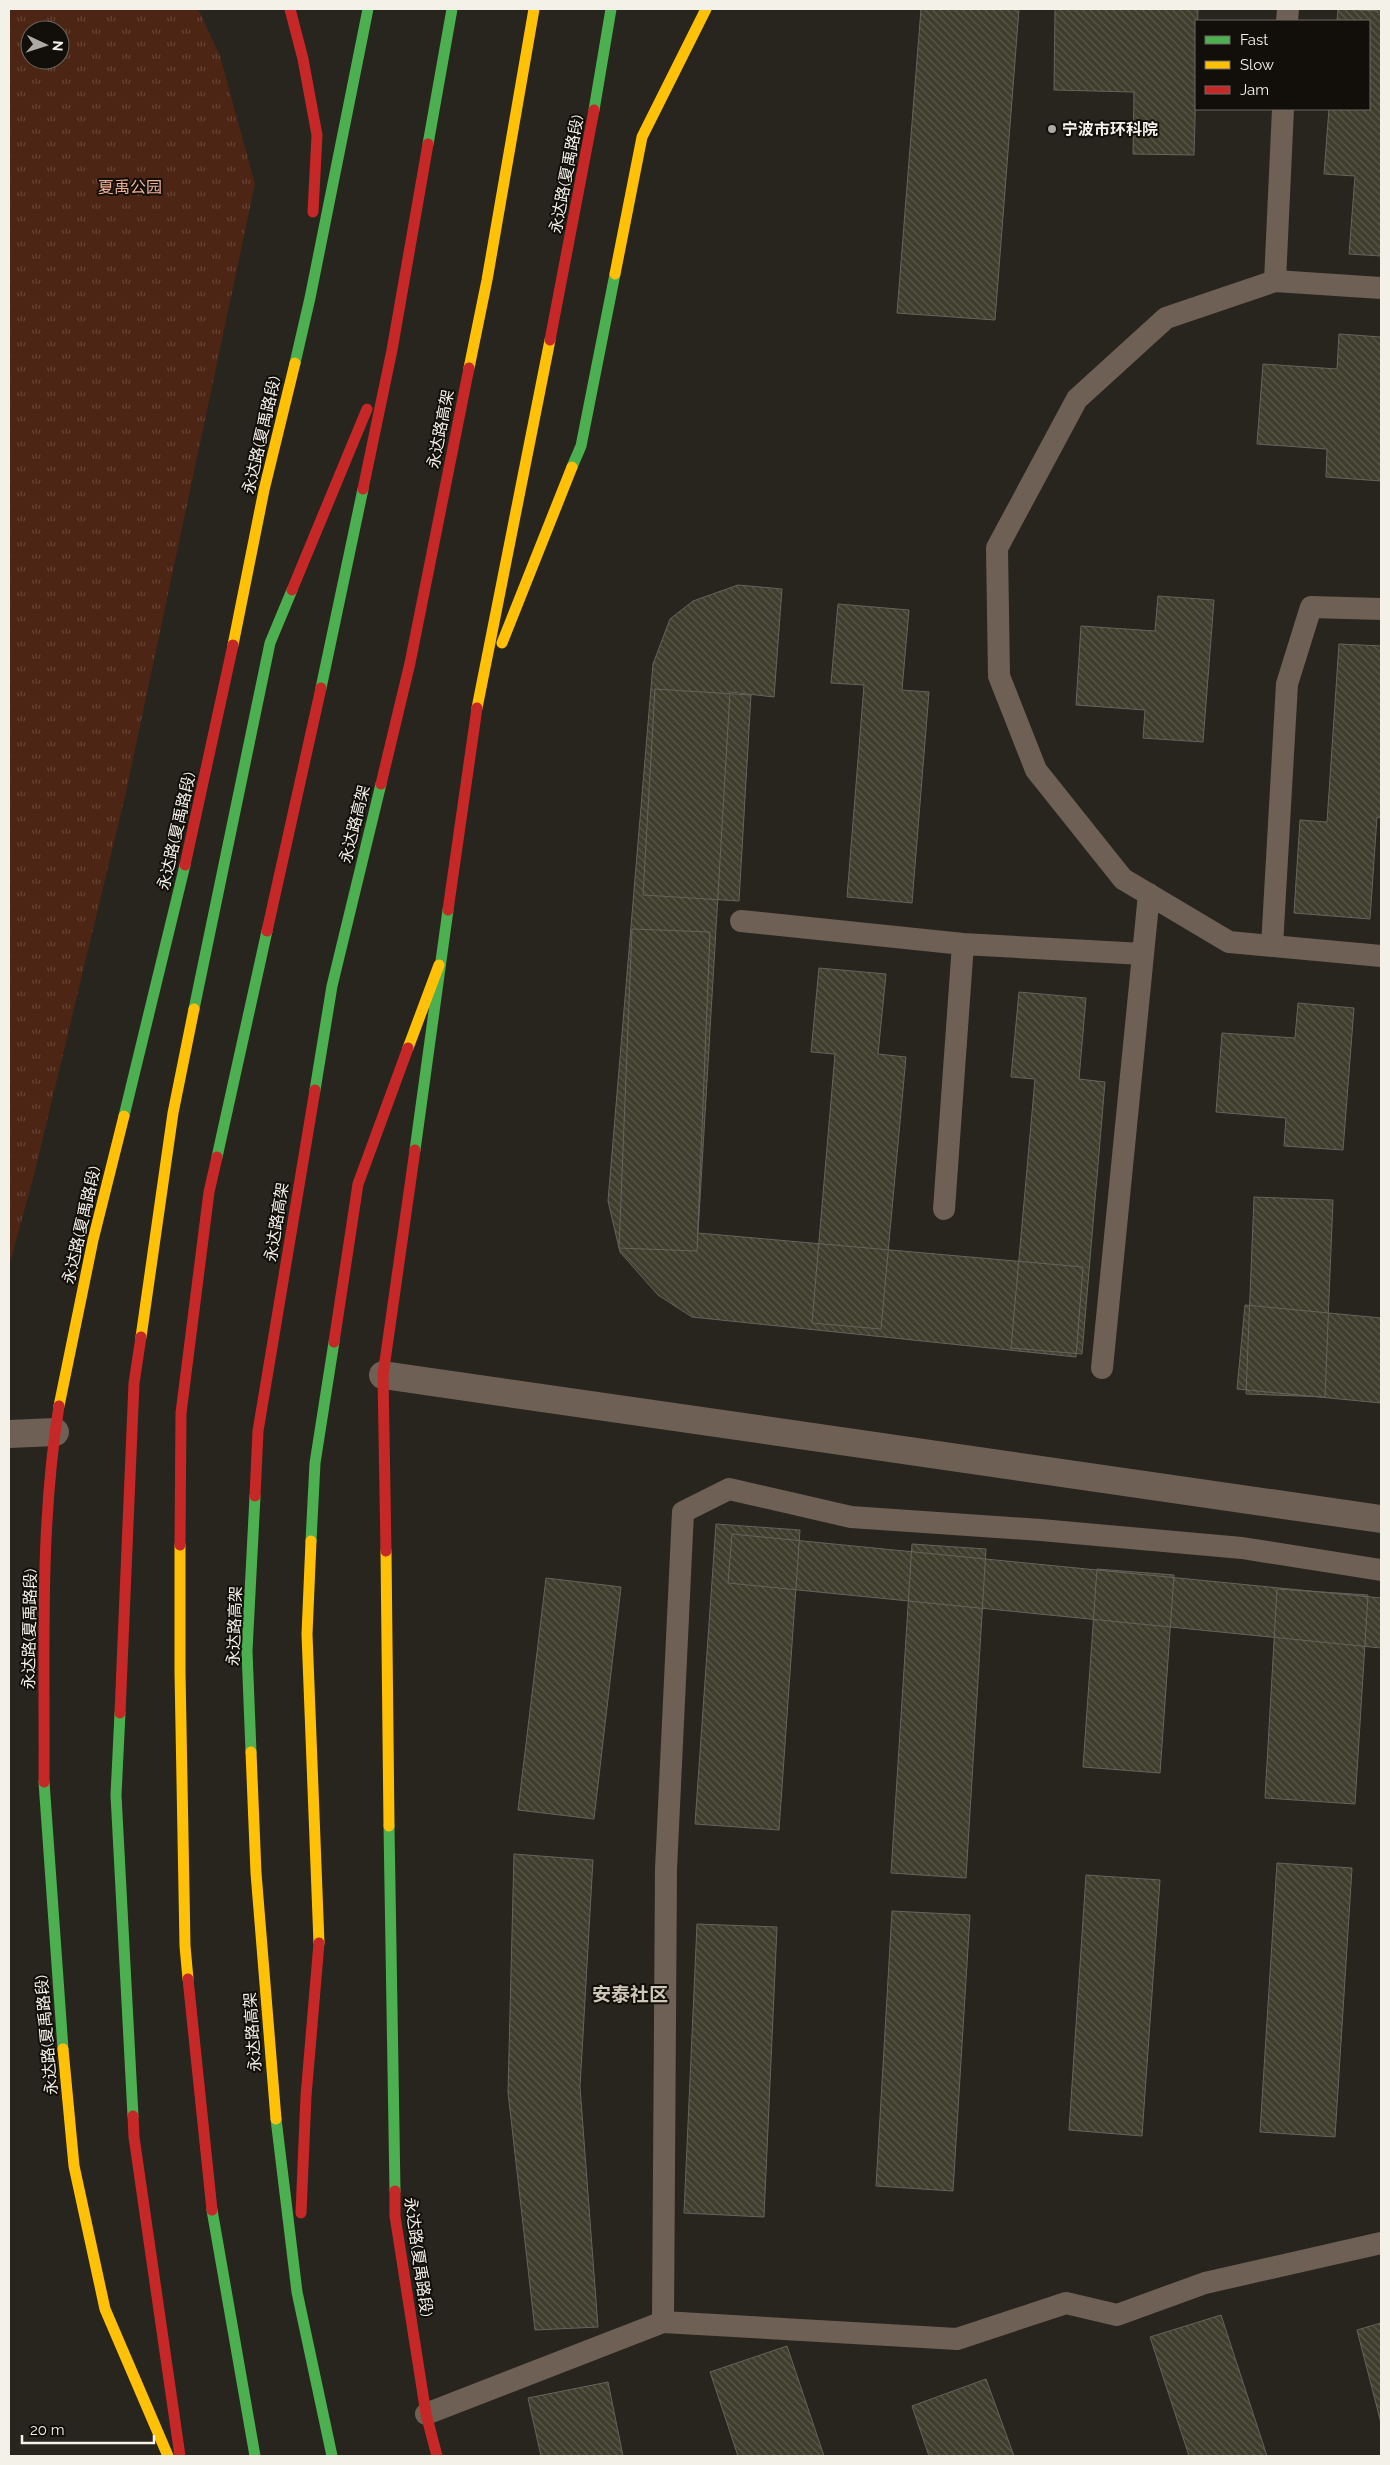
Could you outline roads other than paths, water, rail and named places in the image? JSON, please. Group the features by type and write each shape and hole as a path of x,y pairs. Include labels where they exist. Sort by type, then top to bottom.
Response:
{"main road":[{"path":"290,9 304,59 317,134 310,298"},
{"name":"永达路(夏禹路段)","path":"168,2456 105,2309 74,2166 59,2014 44,1788 46,1552 55,1432 65,1370 93,1240 153,1001 212,748 264,490 310,298 368,9"},
{"path":"255,2456 209,2196 185,1946 180,1672 181,1413 209,1192 330,648 392,350 452,9"},
{"name":"永达路高架","path":"332,2456 297,2292 272,2086 256,1873 248,1652 258,1431 332,986 410,663 487,280 534,9"},
{"name":"永达路(夏禹路段)","path":"437,2456 426,2414 395,2216 383,1375 477,707 586,160 611,9"},
{"path":"477,707 580,446 642,137 706,9"},
{"path":"180,2456 134,2137 116,1795 134,1393 173,1114 270,643 392,350"},
{"path":"297,2292 306,2096 320,1936 307,1634 314,1463 358,1184 440,965"}],"street":[{"path":"383,1375 1381,1520"},
{"path":"9,1434 55,1432"}],"lane":[{"path":"1275,281 1283,110"},
{"path":"1381,288 1275,281 1166,318 1077,399 997,548 999,676 1036,770 1123,880 1229,942 1381,956"},
{"path":"1272,946 1287,684 1311,607 1381,609"},
{"path":"1102,1368 1149,894"},
{"path":"741,921 963,944 1143,954"},
{"path":"944,1209 963,944"},
{"path":"664,2322 666,1869 683,1512 729,1489 851,1517 1041,1530 1242,1548 1381,1570"},
{"path":"426,2414 664,2322 957,2339 1066,2303 1117,2315 1205,2283 1381,2243"}],"place":[{"name":"宁波市环科院","path":"1052,129"}],"district":[{"name":"安泰社区","path":"630,1994"}],"park label":[{"name":"夏禹公园","path":"130,187"}]}
